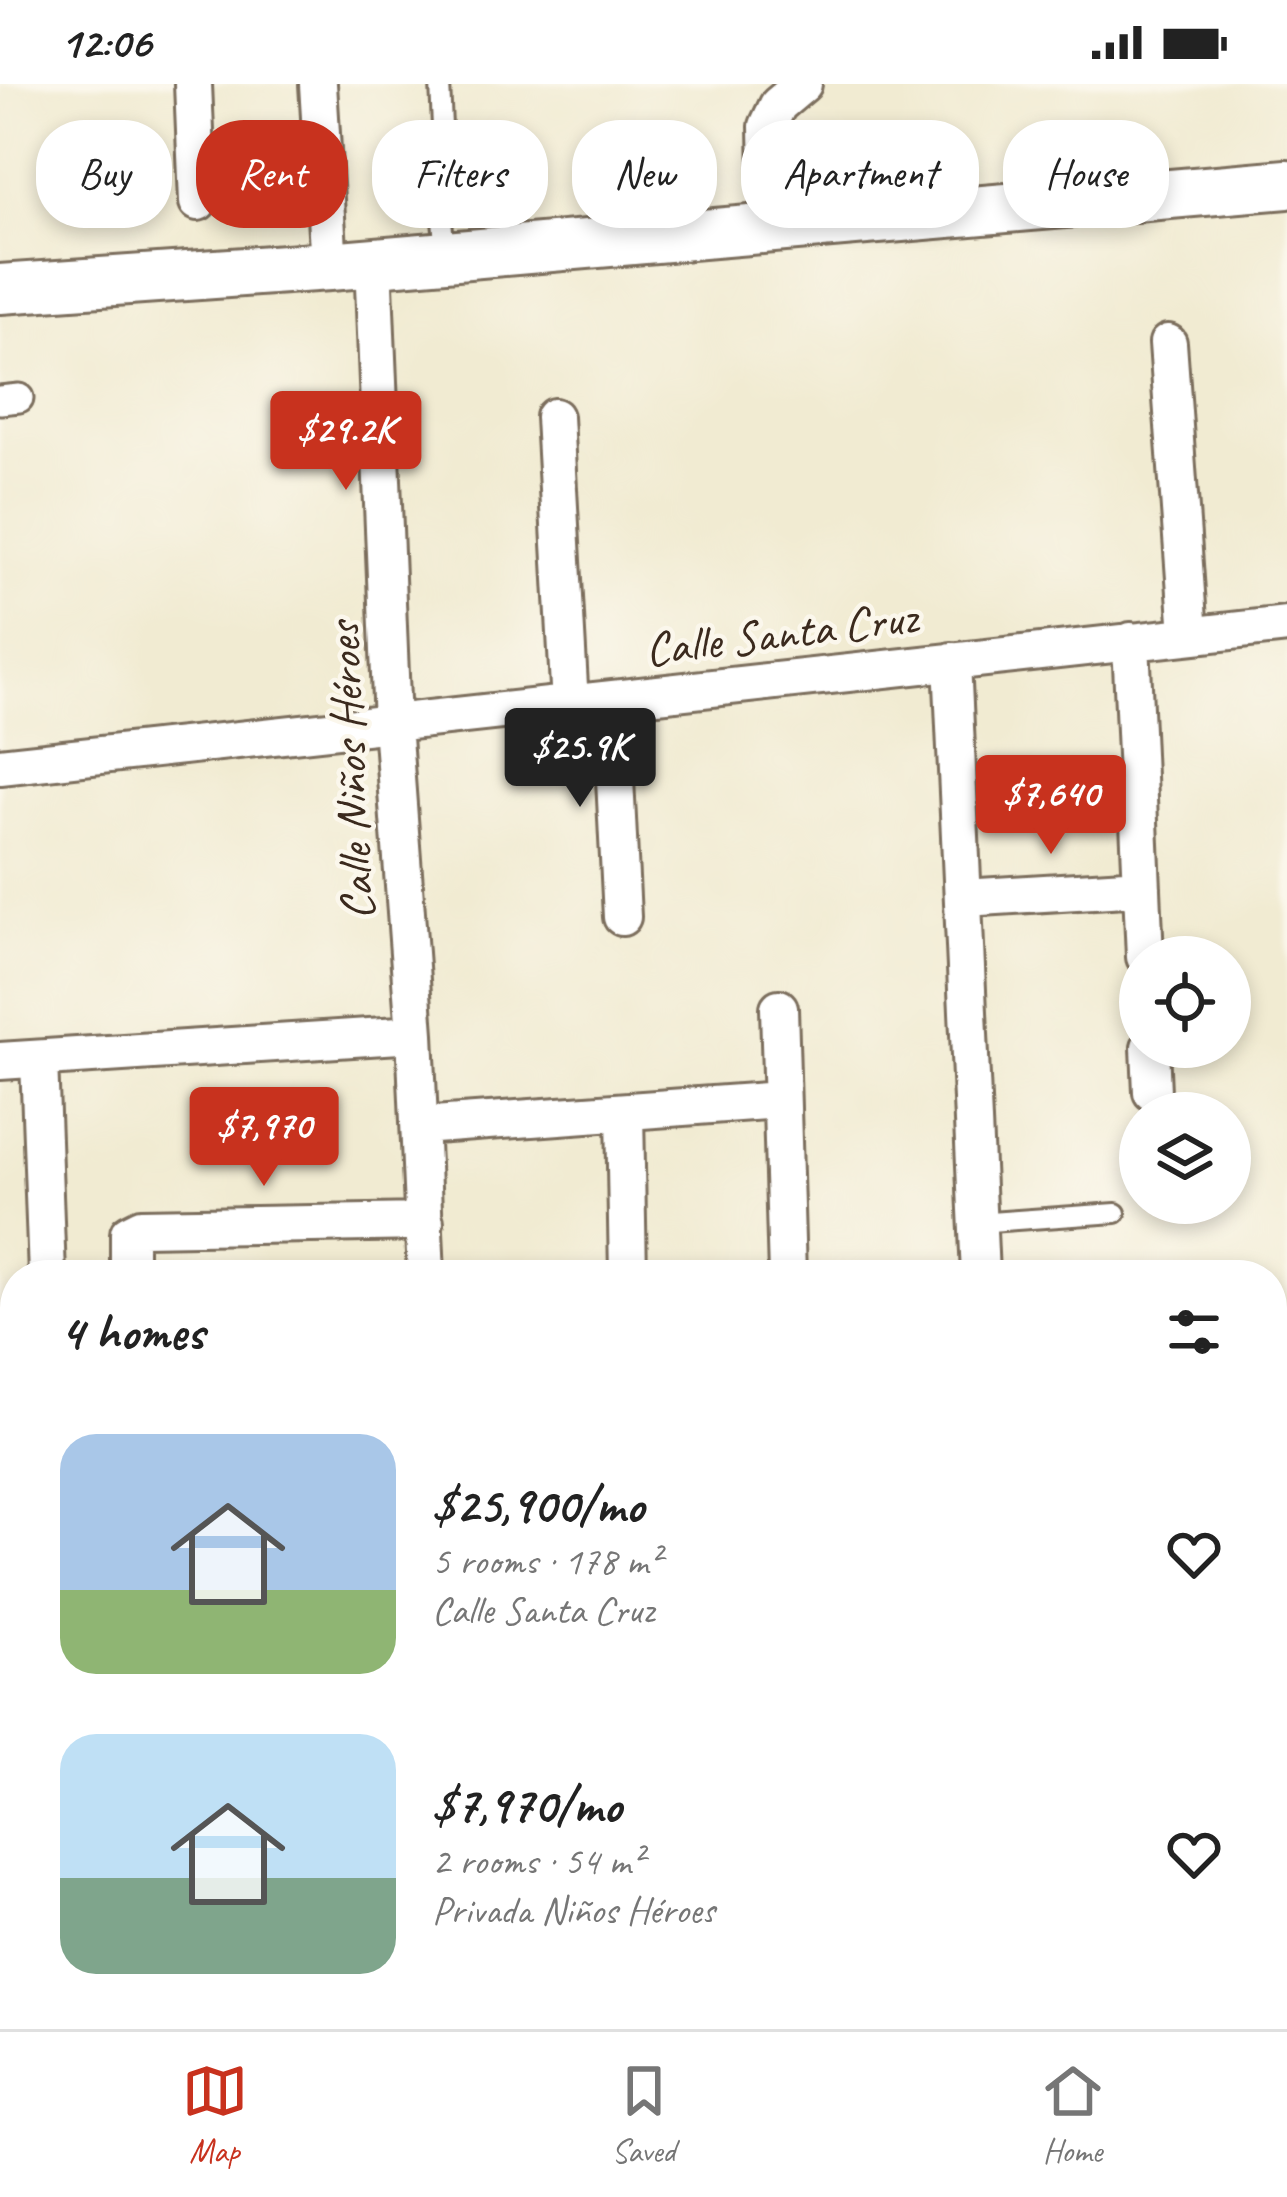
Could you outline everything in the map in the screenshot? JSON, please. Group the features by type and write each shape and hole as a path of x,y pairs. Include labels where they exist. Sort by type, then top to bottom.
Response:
{"main road":[{"path":"979,209 1287,184"},
{"path":"0,290 747,228"}],"street":[{"path":"193,84 196,155"},
{"name":"Calle Niños Héroes","path":"318,84 351,263 392,724 415,1034 425,1260"},
{"path":"772,120 778,105 803,84"},
{"path":"1168,343 1189,634"},
{"path":"554,417 570,705"},
{"name":"Calle Santa Cruz","path":"0,766 1287,625"},
{"path":"1131,641 1144,936"},
{"path":"952,661 979,1260"},
{"path":"610,700 622,916"},
{"path":"964,898 1142,887"},
{"path":"779,1008 786,1260"},
{"path":"0,1061 415,1034"},
{"path":"39,1060 46,1260"},
{"path":"1151,1068 1152,1092"},
{"path":"420,1126 780,1100"},
{"path":"625,1112 628,1260"},
{"path":"129,1260 129,1233 141,1227 424,1222"}],"lane":[{"path":"440,84 444,169 439,184 446,254"},
{"path":"976,1222 1116,1213"}]}
